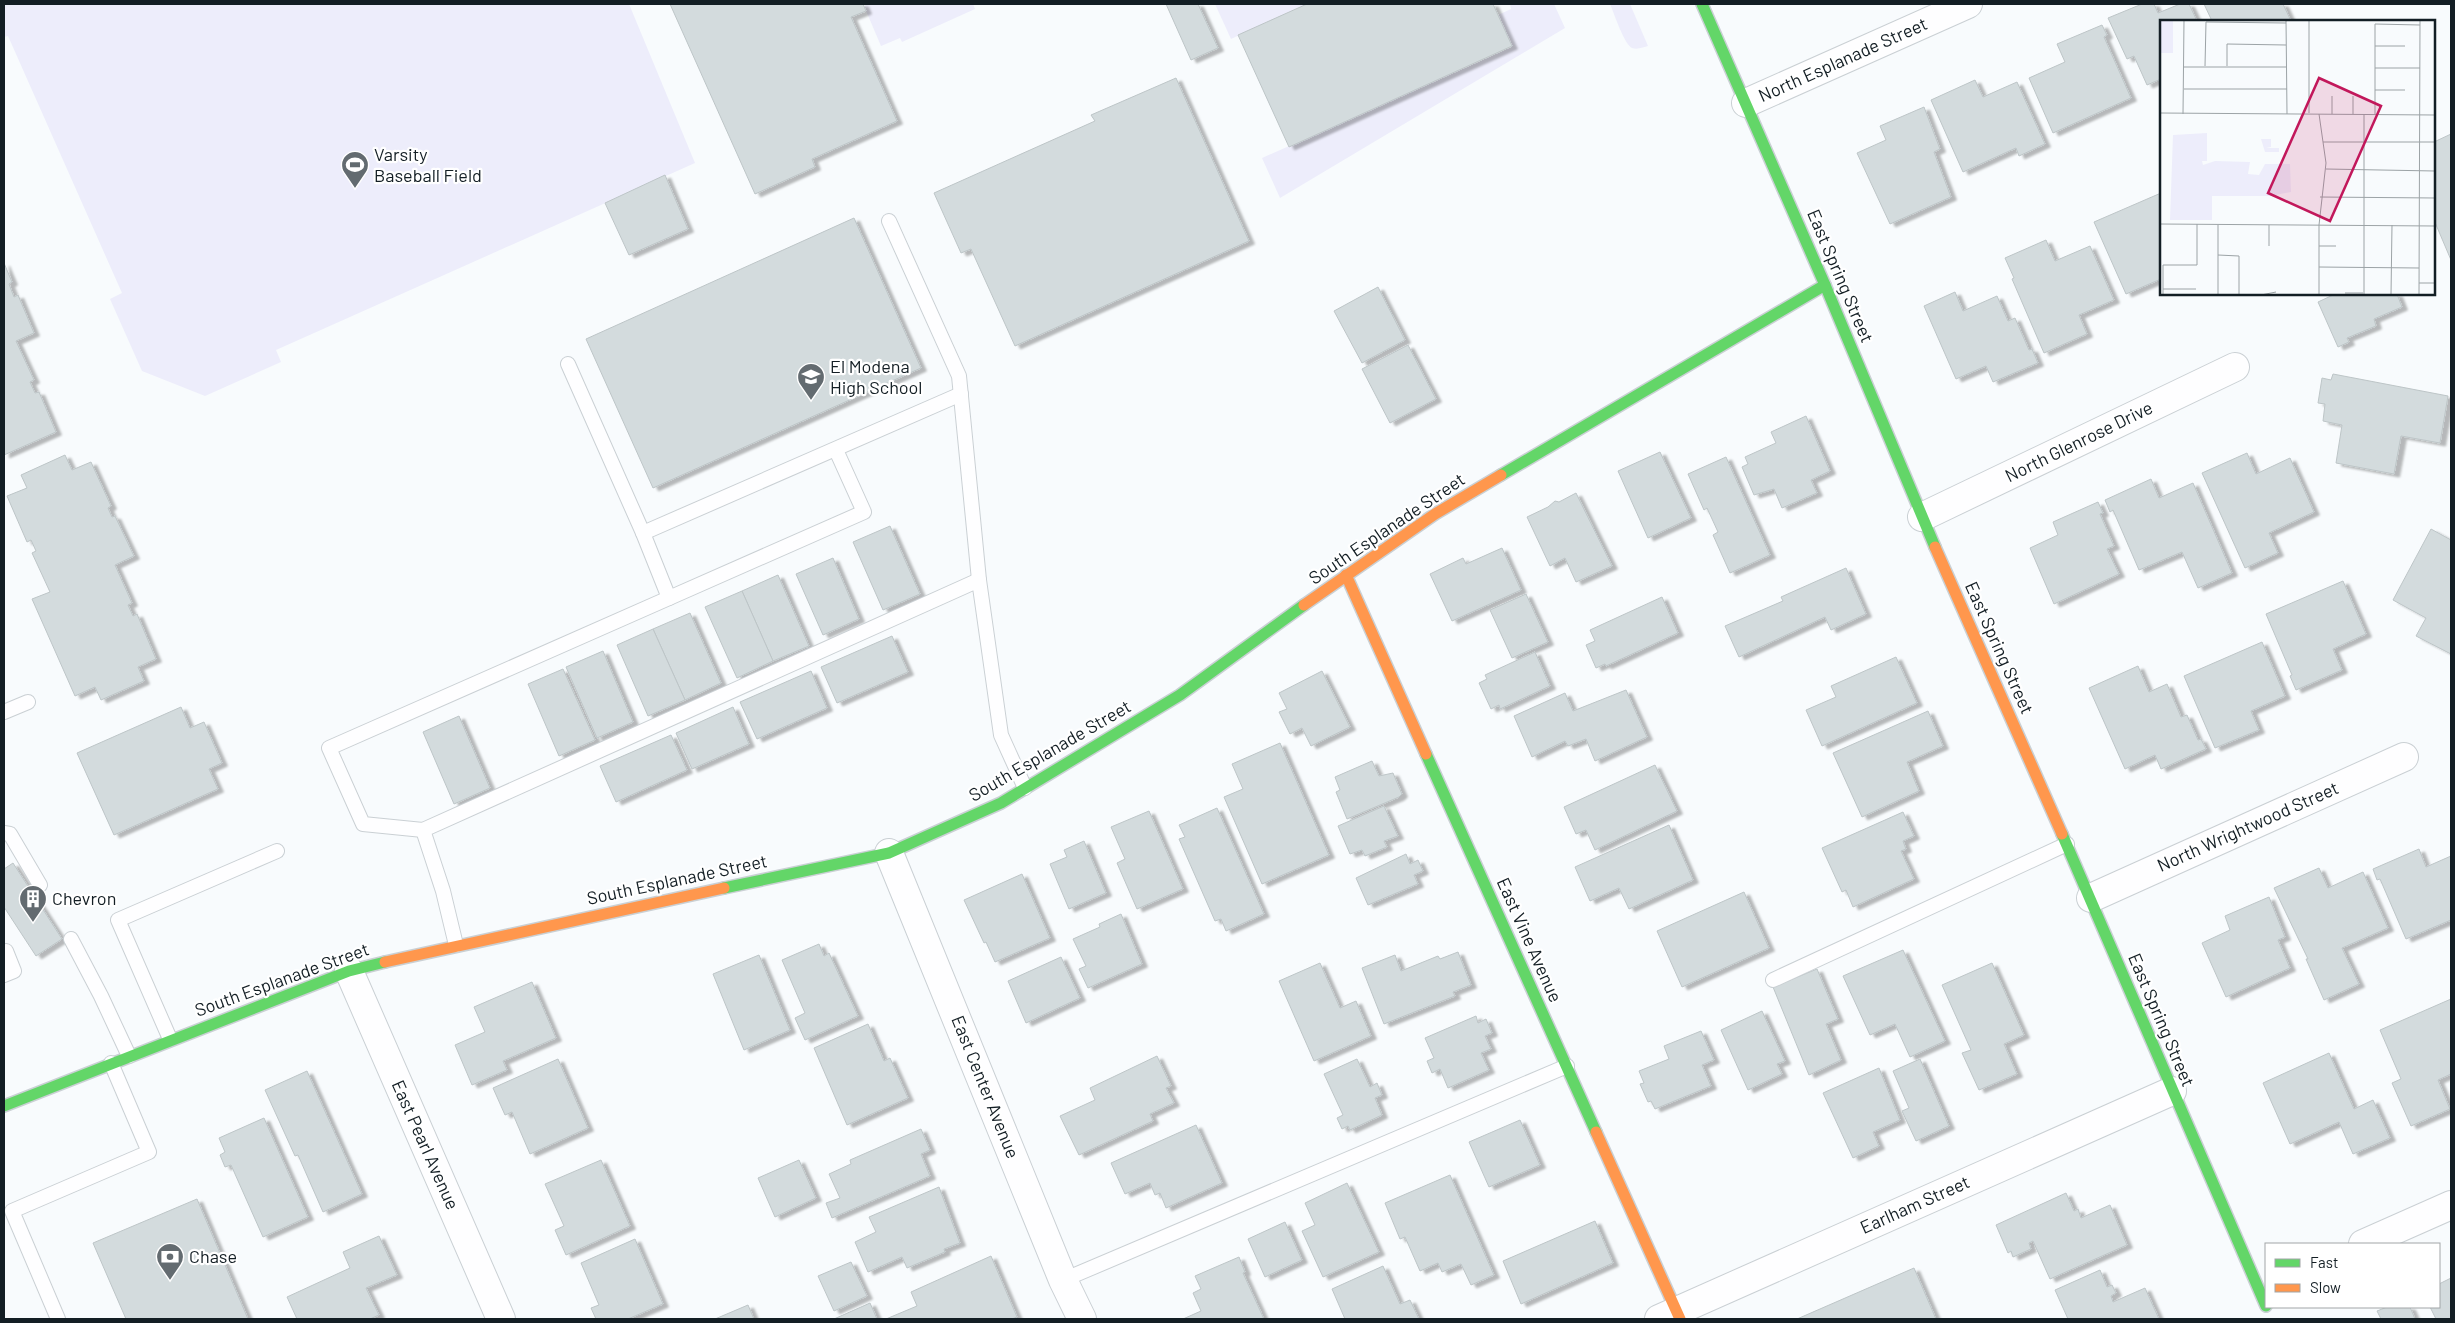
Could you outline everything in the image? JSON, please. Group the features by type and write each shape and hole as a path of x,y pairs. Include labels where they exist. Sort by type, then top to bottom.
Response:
{"street":[{"name":"East Spring Street","path":"1702,4 1825,285 1922,517 2091,898 2172,1091 2265,1298"},
{"name":"North Esplanade Street","path":"1746,103 1968,4"},
{"name":"South Esplanade Street","path":"4,1106 111,1062 349,971 456,946 890,853 1001,803 1180,695 1346,575 1435,514 1825,285"},
{"name":"North Glenrose Drive","path":"1922,517 2235,367"},
{"name":"East Vine Avenue","path":"1346,575 1567,1066 1672,1317"},
{"name":"North Wrightwood Street","path":"2091,898 2404,757"},
{"name":"East Center Avenue","path":"890,853 1063,1280 1082,1319"},
{"name":"East Pearl Avenue","path":"349,971 501,1319"},
{"name":"Earlham Street","path":"1672,1317 2172,1091"},
{"path":"2365,1243 2451,1205"}],"lane":[{"path":"889,221 959,376 979,580 1001,735 1025,788"},
{"path":"568,364 643,533 669,598"},
{"path":"643,533 961,394"},
{"path":"836,450 864,512 329,748 363,824 423,830 979,580"},
{"path":"4,712 28,702"},
{"path":"423,830 443,892 456,946"},
{"path":"4,833 10,834 40,885"},
{"path":"1773,980 2067,844"},
{"path":"170,1039 118,920 277,851"},
{"path":"72,939 129,1056"},
{"path":"4,975 14,971 6,951"},
{"path":"58,1319 12,1210 149,1152 111,1062"},
{"path":"1063,1280 1567,1066"}],"shaded area":[{"name":"Varsity Baseball Field","path":"4,4 629,4 695,163 276,350 281,362 205,396 142,371 110,299 122,293 8,36 4,37"},
{"path":"869,4 973,4 975,9 902,42 900,38 881,46 864,6"},
{"path":"1215,4 1307,4 1231,39"},
{"path":"1510,4 1554,4 1565,28 1280,198 1262,158 1512,47 1498,15 1511,9"},
{"path":"1610,4 1630,4 1648,46 1636,49 1629,45"}],"building":[{"path":"670,4 863,4 866,11 851,17 897,121 812,159 815,167 755,194"},
{"path":"1166,4 1198,4 1218,48 1191,60"},
{"path":"1307,4 1493,4 1512,46 1289,147 1238,35"},
{"path":"2142,4 2154,4 2158,13 2180,4 2189,4 2197,20 2160,20 2160,79 2147,85 2134,56 2127,59 2108,18"},
{"path":"2204,4 2283,4 2291,20 2212,20"},
{"path":"2102,25 2107,35 2104,37 2131,98 2053,133 2029,78 2065,62 2057,44"},
{"path":"1176,78 1249,241 1015,346 971,249 961,253 934,193 1095,121 1091,115"},
{"path":"1975,80 1983,97 2017,82 2045,144 2019,156 2016,148 1963,172 1931,100"},
{"path":"1924,107 1940,149 1934,152 1951,197 1890,224 1857,153 1886,140 1880,126"},
{"path":"2451,134 2451,260 2435,222 2435,142"},
{"path":"665,175 688,229 629,255 605,203"},
{"path":"2160,193 2160,279 2126,294 2094,222"},
{"path":"854,218 921,368 653,488 586,339"},
{"path":"2046,240 2055,261 2090,246 2114,300 2079,315 2087,334 2044,353 2005,258"},
{"path":"4,263 12,282 9,284 14,297 18,295 34,333 16,341 34,380 30,382 35,393 39,392 56,432 4,455"},
{"path":"1378,287 1405,340 1362,363 1334,311"},
{"path":"1955,292 1963,311 1997,296 2008,321 2015,318 2029,350 2032,349 2038,363 1993,382 1986,366 1956,379 1924,306"},
{"path":"2333,295 2397,295 2402,307 2374,319 2376,326 2347,338 2349,342 2338,347 2318,302"},
{"path":"1408,345 1436,399 1390,423 1362,369"},
{"path":"2333,374 2448,396 2440,443 2401,436 2394,474 2336,463 2342,425 2323,421 2325,404 2318,403 2322,378 2331,380"},
{"path":"1806,416 1830,471 1811,480 1817,493 1782,508 1774,489 1754,495 1742,467 1748,464 1745,457 1776,443 1771,432"},
{"path":"1660,452 1691,518 1648,538 1618,471"},
{"path":"2247,453 2256,474 2290,458 2314,512 2269,533 2278,553 2245,568 2202,473"},
{"path":"65,455 72,470 91,462 111,506 108,508 112,517 115,516 134,556 115,565 132,603 128,605 133,616 137,614 156,659 138,667 144,681 101,700 95,687 75,696 32,599 50,592 32,553 36,551 31,540 27,542 7,496 27,488 21,475"},
{"path":"1726,457 1770,555 1730,573 1713,535 1718,532 1707,508 1704,510 1688,474"},
{"path":"2151,479 2159,498 2193,483 2232,573 2198,588 2182,552 2139,570 2113,510 2110,512 2105,500"},
{"path":"1576,493 1612,566 1576,582 1565,558 1550,566 1527,517 1548,507 1555,501 1559,502"},
{"path":"2098,502 2103,513 2100,514 2114,546 2107,549 2119,574 2054,604 2030,548 2058,535 2053,522"},
{"path":"890,526 920,594 883,610 853,542"},
{"path":"2431,529 2451,540 2451,654 2416,636 2426,618 2393,600"},
{"path":"1502,548 1521,590 1452,621 1430,574 1463,558 1466,564"},
{"path":"833,558 859,619 823,635 796,574"},
{"path":"1846,568 1866,614 1831,630 1825,617 1739,657 1725,626 1783,601 1781,597"},
{"path":"778,575 809,646 773,661 742,591"},
{"path":"2343,581 2366,634 2333,649 2342,670 2296,690 2290,676 2292,675 2266,614"},
{"path":"742,591 773,661 737,678 705,607"},
{"path":"1526,594 1548,642 1512,658 1490,610"},
{"path":"1662,597 1678,633 1606,666 1605,664 1596,668 1586,645 1595,641 1590,630"},
{"path":"690,613 721,683 685,700 653,629"},
{"path":"653,629 685,700 648,716 617,645"},
{"path":"892,636 908,672 837,703 821,667"},
{"path":"2262,642 2285,696 2251,711 2259,730 2215,748 2184,676"},
{"path":"603,651 633,722 597,738 566,667"},
{"path":"1535,652 1550,686 1500,709 1499,705 1491,709 1479,683 1487,679 1485,675"},
{"path":"1896,657 1917,703 1822,746 1806,710 1836,697 1831,686"},
{"path":"2138,666 2149,692 2167,684 2181,717 2187,715 2198,740 2201,739 2206,749 2161,769 2155,755 2125,769 2089,688"},
{"path":"563,669 595,740 559,756 528,684"},
{"path":"811,671 827,708 757,739 740,702"},
{"path":"1322,671 1350,727 1311,746 1302,728 1290,734 1279,712 1287,709 1279,693"},
{"path":"1626,690 1647,737 1595,761 1586,739 1568,746 1565,741 1532,757 1514,716 1565,693 1573,711"},
{"path":"181,707 190,728 204,722 222,763 209,769 218,789 114,835 77,753"},
{"path":"733,707 749,744 692,769 676,733"},
{"path":"1928,711 1943,746 1907,762 1919,791 1862,817 1833,753"},
{"path":"459,716 490,788 454,804 423,732"},
{"path":"671,735 687,770 616,802 600,766"},
{"path":"1280,743 1329,855 1262,884 1224,797 1243,789 1232,764"},
{"path":"1372,761 1379,776 1393,773 1402,794 1347,819 1336,792 1340,790 1335,777"},
{"path":"1655,765 1677,811 1595,850 1586,830 1576,834 1564,807"},
{"path":"1384,806 1398,836 1384,841 1387,847 1365,856 1362,850 1350,854 1338,826"},
{"path":"1217,808 1264,914 1226,931 1221,919 1215,921 1179,839 1185,837 1179,825"},
{"path":"1149,811 1183,889 1137,909 1117,863 1125,859 1111,827"},
{"path":"1903,812 1914,836 1903,841 1906,849 1901,851 1914,879 1853,907 1846,890 1842,892 1822,848"},
{"path":"1669,825 1693,880 1629,909 1619,888 1590,901 1575,867"},
{"path":"1084,841 1106,893 1069,909 1050,864 1067,857 1064,850"},
{"path":"2419,849 2426,867 2451,856 2451,920 2406,939 2380,879 2377,880 2373,869"},
{"path":"1406,854 1410,864 1418,860 1423,871 1414,875 1418,884 1368,905 1356,878"},
{"name":"Chevron","path":"13,863 62,939 36,956 4,907 4,869"},
{"path":"2319,868 2328,888 2363,872 2388,928 2342,948 2359,984 2324,1000 2306,959 2308,959 2274,888"},
{"path":"1022,874 1050,938 995,962 964,900"},
{"path":"1744,892 1769,948 1682,987 1657,931"},
{"path":"2269,897 2285,937 2278,940 2290,968 2226,997 2202,943 2230,930 2225,916"},
{"path":"1121,914 1142,964 1088,988 1079,969 1086,966 1073,939 1100,927 1099,924"},
{"path":"819,944 824,956 829,953 858,1016 805,1040 795,1018 805,1013 782,960"},
{"path":"1903,950 1945,1041 1910,1057 1895,1024 1870,1035 1843,976"},
{"path":"1458,952 1471,985 1453,992 1455,996 1384,1024 1362,968 1395,955 1401,971 1438,956 1440,959"},
{"path":"759,955 790,1030 744,1050 713,974"},
{"path":"1061,957 1080,998 1026,1023 1008,981"},
{"path":"1320,963 1340,1008 1356,1001 1371,1036 1314,1061 1279,981"},
{"path":"1992,963 2024,1035 2004,1044 2017,1074 1979,1090 1962,1053 1971,1050 1942,985"},
{"path":"1817,969 1838,1019 1826,1024 1841,1060 1809,1075 1773,987"},
{"path":"532,982 556,1038 503,1061 507,1070 472,1085 455,1045 485,1032 474,1007"},
{"path":"2451,999 2451,1074 2438,1080 2450,1109 2411,1126 2392,1083 2401,1079 2380,1030"},
{"path":"1762,1011 1785,1061 1777,1064 1782,1074 1748,1090 1721,1030"},
{"path":"1476,1016 1478,1023 1486,1019 1492,1033 1485,1036 1491,1049 1481,1053 1489,1070 1448,1088 1440,1069 1432,1073 1427,1061 1434,1058 1425,1038"},
{"path":"868,1024 884,1061 890,1058 908,1098 847,1125 814,1048"},
{"path":"1701,1031 1714,1060 1702,1065 1711,1086 1655,1109 1651,1101 1648,1102 1640,1084 1644,1083 1639,1071 1669,1059 1664,1046"},
{"path":"2329,1053 2354,1109 2373,1100 2390,1138 2353,1154 2339,1122 2290,1144 2263,1083"},
{"path":"1157,1056 1171,1086 1166,1088 1174,1103 1150,1114 1153,1121 1079,1155 1060,1116 1095,1100 1090,1088"},
{"path":"558,1059 588,1128 530,1154 512,1112 505,1115 493,1088"},
{"path":"1357,1059 1370,1087 1377,1083 1382,1095 1375,1098 1382,1115 1350,1130 1348,1126 1342,1129 1337,1118 1343,1115 1324,1074"},
{"path":"1920,1059 1949,1126 1916,1141 1902,1111 1909,1108 1893,1071"},
{"path":"1879,1068 1900,1120 1873,1132 1879,1146 1853,1158 1823,1093"},
{"path":"307,1071 362,1194 323,1212 298,1155 295,1156 265,1090"},
{"path":"264,1118 308,1217 263,1237 231,1165 225,1167 220,1155 225,1152 219,1138"},
{"path":"1520,1120 1540,1165 1489,1187 1469,1142"},
{"path":"1196,1125 1222,1183 1166,1208 1160,1193 1155,1195 1150,1183 1125,1194 1111,1163"},
{"path":"921,1129 930,1150 921,1154 930,1176 832,1218 826,1203 840,1198 829,1174 851,1164 850,1160"},
{"path":"601,1160 630,1226 566,1255 555,1230 564,1226 545,1184"},
{"path":"799,1160 816,1198 775,1217 758,1178"},
{"path":"1450,1175 1494,1275 1471,1285 1461,1264 1442,1272 1438,1263 1420,1271 1405,1237 1400,1239 1385,1203"},
{"path":"1347,1183 1379,1252 1323,1277 1302,1231 1315,1225 1305,1203"},
{"path":"939,1187 960,1243 944,1249 945,1252 907,1268 902,1257 868,1272 855,1242 876,1232 869,1217"},
{"path":"2066,1193 2074,1211 2078,1209 2081,1218 2110,1205 2127,1245 2050,1279 2033,1241 2029,1243 2031,1249 2013,1257 2011,1251 2008,1253 1996,1225"},
{"name":"Chase","path":"197,1199 248,1319 126,1319 93,1243"},
{"path":"1595,1221 1613,1263 1521,1304 1503,1261"},
{"path":"1285,1222 1302,1260 1265,1277 1248,1239"},
{"path":"379,1236 397,1275 366,1288 379,1315 370,1319 297,1319 287,1297 350,1268 343,1252"},
{"path":"635,1239 663,1304 628,1319 596,1319 591,1308 599,1305 581,1263"},
{"path":"991,1256 1017,1317 1012,1319 886,1319 917,1306 911,1292"},
{"path":"1239,1257 1245,1272 1243,1273 1264,1319 1183,1319 1201,1311 1193,1293 1201,1289 1195,1276"},
{"path":"851,1262 867,1296 834,1311 818,1276"},
{"path":"1383,1266 1400,1304 1410,1300 1419,1319 1345,1319 1332,1289"},
{"path":"1914,1268 1936,1319 1797,1319"},
{"path":"2100,1270 2107,1287 2112,1285 2116,1293 2111,1296 2113,1302 2145,1288 2159,1319 2068,1319 2055,1290"},
{"path":"2451,1278 2451,1319 2436,1319 2430,1308 2440,1308 2440,1284"},
{"path":"870,1303 877,1319 834,1319"},
{"path":"748,1305 754,1319 715,1319"},
{"path":"2384,1308 2410,1308 2415,1319 2381,1319 2377,1311"}],"traffic: fast":[{"path":"1702,4 1825,285 1935,547"},
{"path":"1501,475 1825,285"},
{"path":"724,888 889,853 1001,803 1180,695 1304,605"},
{"path":"1426,754 1596,1132"},
{"path":"2062,834 2265,1304"},
{"path":"4,1106 349,971 385,962"}],"traffic: slow":[{"path":"1304,605 1435,514 1501,475"},
{"path":"1935,547 2062,834"},
{"path":"1346,575 1426,754"},
{"path":"385,962 724,888"},
{"path":"1596,1132 1680,1319"}],"place":[{"name":"Varsity Baseball Field","path":"355,189"},
{"name":"El Modena High School","path":"811,401"},
{"name":"Chevron","path":"33,923"},
{"name":"Chase","path":"170,1281"}]}
